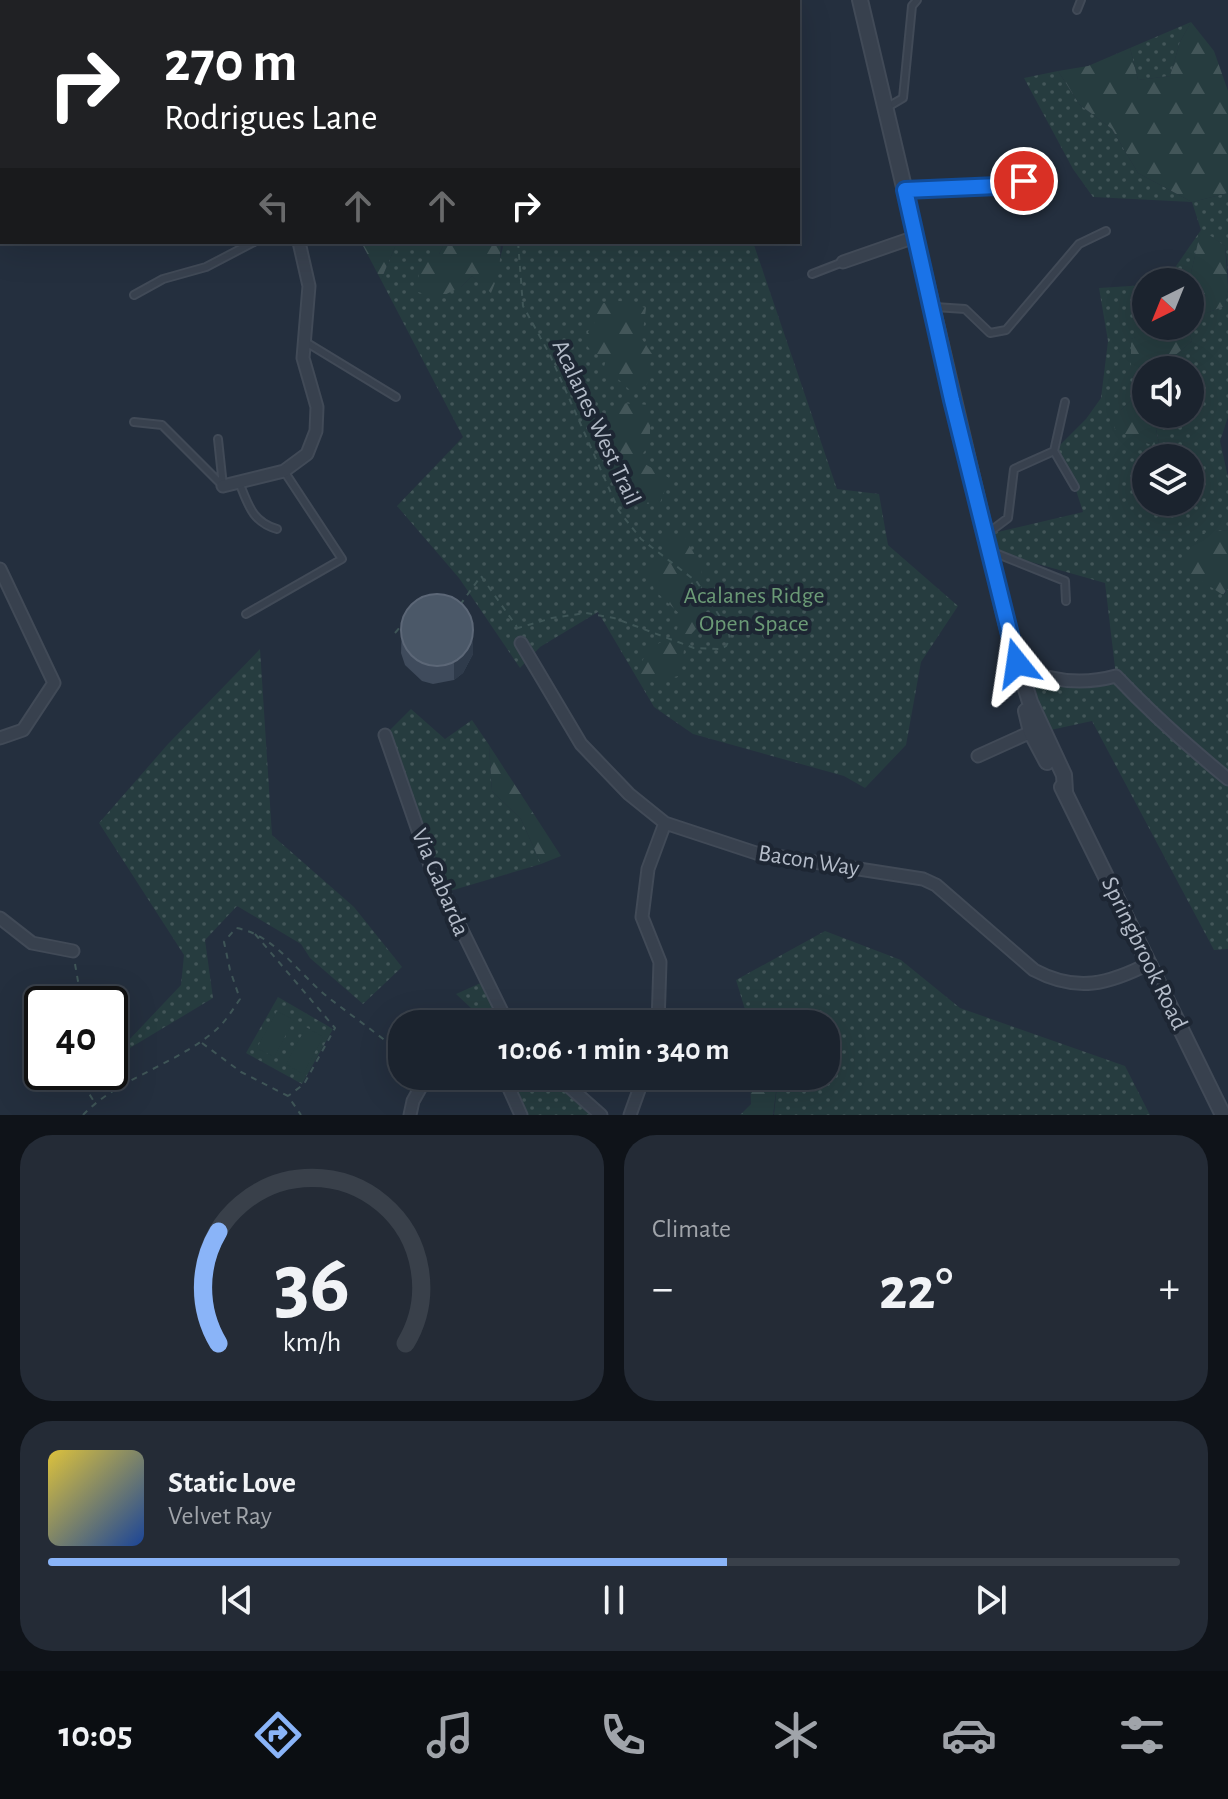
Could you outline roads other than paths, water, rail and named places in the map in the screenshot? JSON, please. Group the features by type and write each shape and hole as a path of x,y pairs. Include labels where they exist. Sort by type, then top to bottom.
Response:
{"street":[{"name":"Springbrook Road","path":"860,0 1018,667 1064,775 1065,791"},
{"path":"905,190 1013,185 1046,172"},
{"path":"843,262 915,237"},
{"path":"223,486 284,471 307,454 316,431 317,407 303,358 309,286 299,244"},
{"path":"0,569 54,683 23,730 0,738"},
{"name":"Bacon Way","path":"521,643 581,744 629,794 665,823 756,853 923,879 936,885 1034,970 1049,978 1091,984 1121,978 1150,963"},
{"path":"1018,667 1041,677 1072,680 1097,681 1116,676 1171,726 1192,750 1228,779"},
{"name":"Springbrook Road","path":"1024,687 1031,732 1065,791 1223,1115"},
{"path":"978,756 1031,732"},
{"name":"Via Gabarda","path":"385,735 430,865 501,1010"},
{"path":"658,1010 660,962 642,917 648,869 665,823"},
{"path":"0,918 32,943 73,951"},
{"path":"410,1115 419,1090"},
{"path":"510,1090 521,1115"},
{"path":"573,1090 601,1115"},
{"path":"630,1115 639,1090"}],"lane":[{"path":"886,108 903,98 912,6 917,0"},
{"path":"1077,10 1081,0"},
{"path":"931,306 965,309 990,333 1006,330 1079,244 1106,231"},
{"path":"134,295 163,279 206,267 250,244"},
{"path":"812,274 843,262"},
{"path":"304,341 396,397"},
{"path":"1065,402 1054,451 1075,487"},
{"path":"134,422 162,425 223,486"},
{"path":"218,439 223,486"},
{"path":"985,535 1008,518 1014,469 1054,451"},
{"path":"246,614 342,559 284,471"},
{"path":"239,482 251,511 263,525 277,529"},
{"path":"989,550 1065,581 1066,601"}],"park label":[{"name":"Acalanes Ridge Open Space","path":"754,609"}]}
